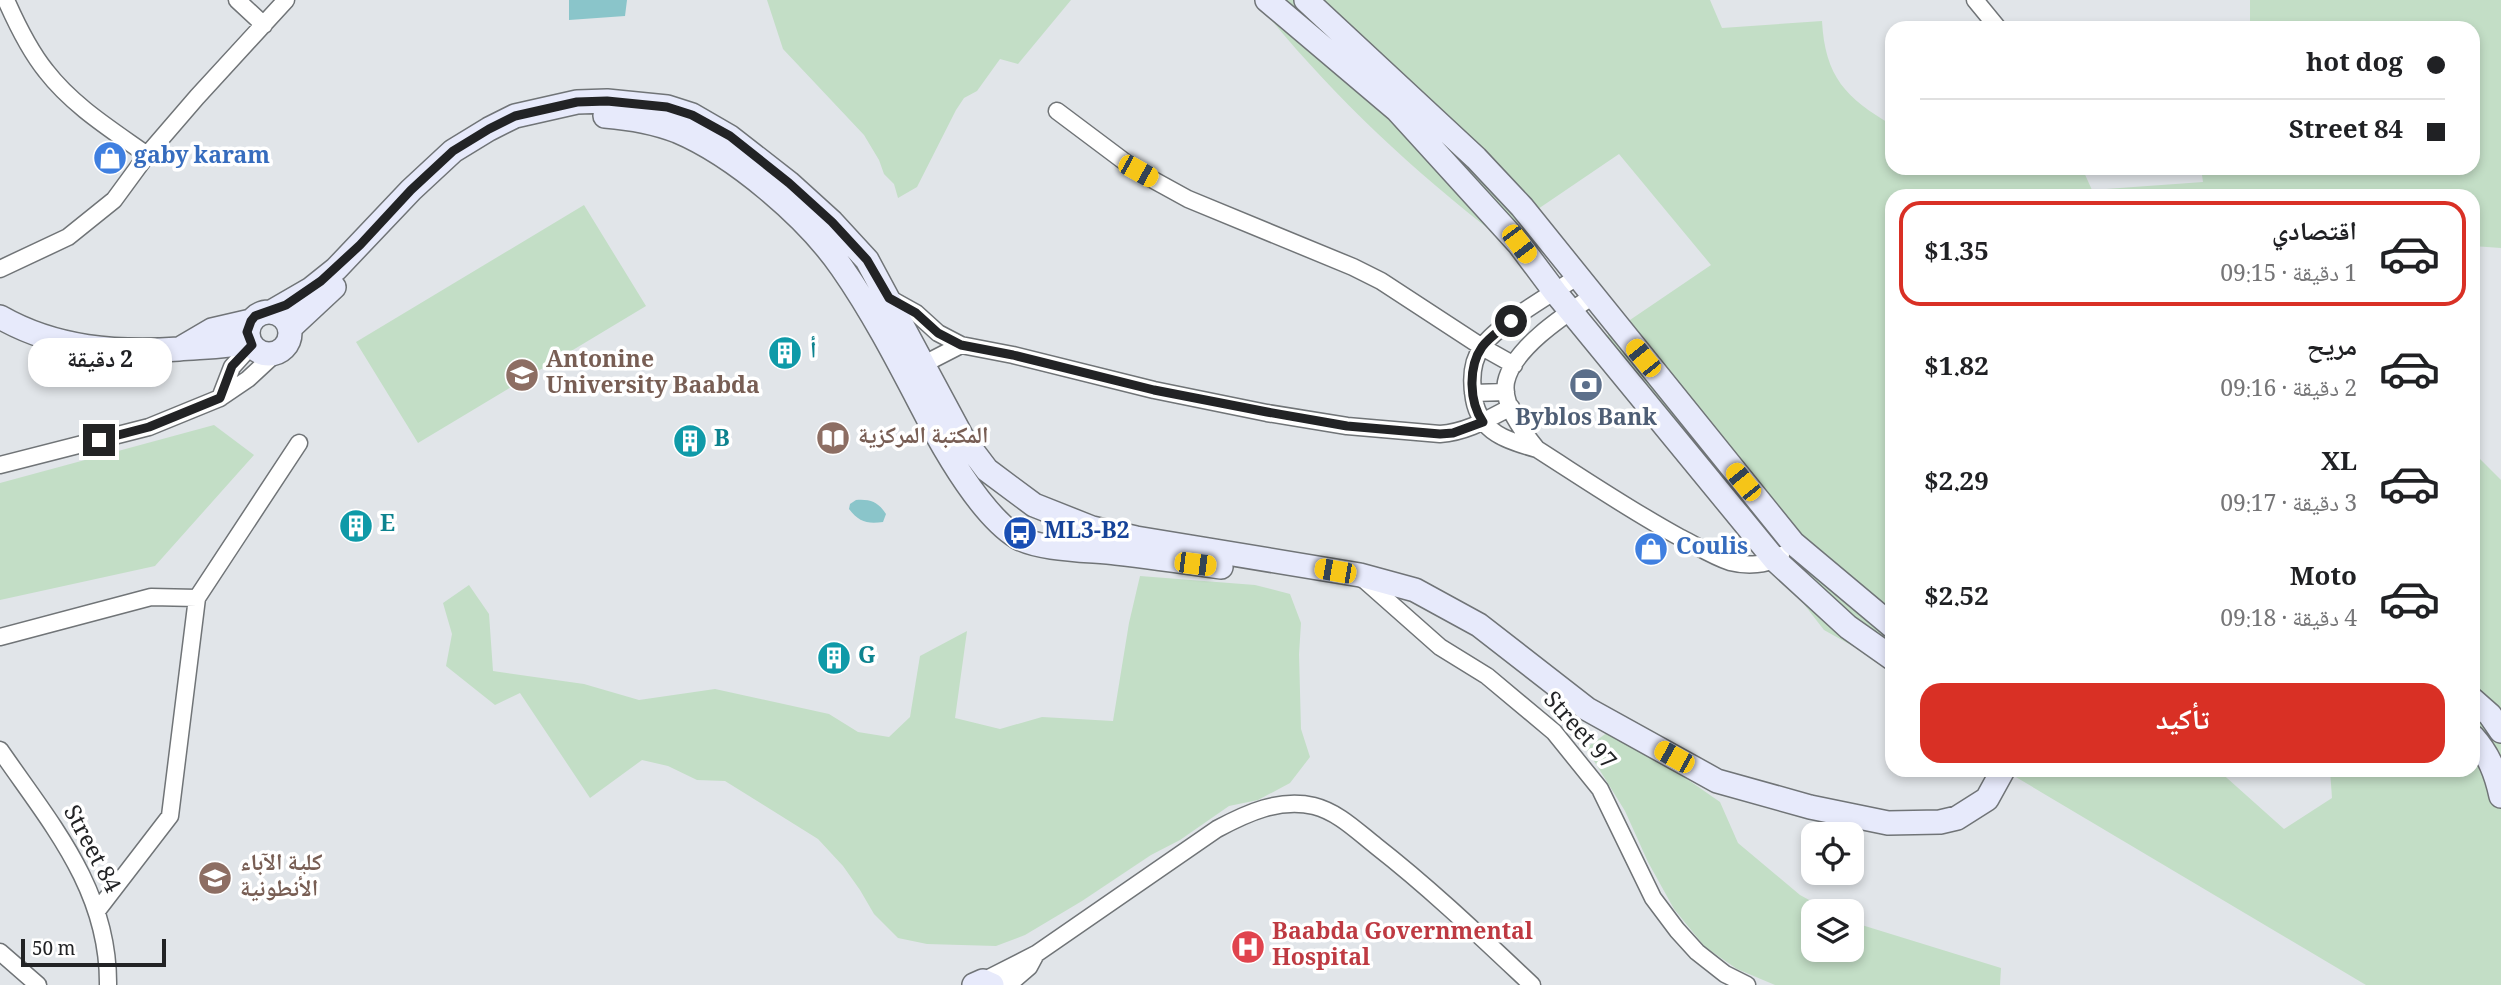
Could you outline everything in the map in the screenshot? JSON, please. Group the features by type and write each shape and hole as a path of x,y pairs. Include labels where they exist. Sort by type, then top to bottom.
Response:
{"street":[{"path":"6,0 24,38 62,89 81,107 147,155"},
{"path":"237,0 264,25"},
{"path":"0,269 68,237 96,217 114,200 147,155 197,97 286,0"},
{"path":"1267,0 1397,110 1519,244 1555,292 1775,560 1848,627 1885,653"},
{"path":"1306,0 1476,158 1522,207 1793,543 1885,621"},
{"path":"1975,0 1992,21"},
{"path":"220,398 232,366 251,336 260,313 273,311 305,293 335,269 411,190 453,151 515,116 577,102 607,101 667,107 692,115 822,242 861,297 960,474 996,519 1017,537 1033,543 1068,548 1365,581"},
{"path":"1057,111 1128,165 1188,199 1381,281 1514,365"},
{"path":"0,465 149,427 220,398 248,379 288,344 290,328 363,259 441,179 477,152 515,133 552,121 595,115 635,119 724,145 789,183 832,222 867,260 962,437 987,470 1034,505 1092,528 1136,538 1415,590 1479,625 1587,709 1717,781 1836,812 1888,823 1919,824 1957,818 1976,807 1987,799 1999,777"},
{"path":"1577,277 1523,313 1482,347 1472,374 1473,393 1483,422 1493,432 1510,441 1537,449 1656,524 1711,555 1751,565 1775,560 1793,543"},
{"path":"1537,449 1522,431 1508,400 1506,380 1514,365 1542,334 1593,296"},
{"path":"889,298 916,313 938,333 961,345 1154,390 1347,426 1453,433 1483,422 1508,400"},
{"path":"273,311 281,314 290,328"},
{"path":"1523,313 1542,334"},
{"path":"0,317 73,345 116,351 181,349 212,330 251,336 266,354 275,354"},
{"path":"924,364 961,345"},
{"path":"1473,393 1508,400"},
{"path":"97,911 170,816 197,598 299,443"},
{"name":"Street 97","path":"1365,581 1440,647 1488,676 1554,732 1600,789 1653,898 1677,930 1697,952 1725,974 1747,985"},
{"path":"0,637 151,597 197,598"},
{"path":"2480,707 2501,731"},
{"path":"2480,745 2498,770 2501,796"},
{"name":"Street 84","path":"0,750 48,817 86,883 104,937 108,985"},
{"path":"983,984 1036,954 1217,829 1247,813 1276,805 1296,804 1337,815 1420,880 1532,985"},
{"path":"0,952 38,985"},
{"path":"1008,985 1029,967 1036,954"}],"green space":[{"path":"767,0 1071,0 1018,64 1000,59 977,91 964,98 917,187 898,198 894,184 884,174 864,135 783,49"},
{"path":"1255,0 1710,0 1722,28 1822,21 1828,57 1841,84 1862,105 1885,121 1885,175 2085,175 2092,189 1885,189 1885,664 1824,630 1599,341 1711,265 1619,154 1498,236 1431,182 1369,126"},
{"path":"2250,0 2501,0 2501,248 2480,246 2480,189 2106,189 2203,182 2202,175 2480,175 2480,21 2250,21"},
{"path":"584,205 646,306 418,443 356,342"},
{"path":"214,425 254,455 155,566 0,600 0,483"},
{"path":"2480,459 2501,480 2501,985 2366,985 2016,777 2226,777 2284,829 2332,798 2330,777 2480,777"},
{"path":"1140,576 1255,585 1290,594 1301,623 1301,729 1310,757 1290,783 1258,800 1229,806 1082,901 1025,935 996,946 927,944 898,938 874,914 843,866 818,839 725,781 697,780 668,766 642,760 590,798 520,693 495,705 446,666 452,634 443,603 469,585 489,614 493,671 584,684 639,700 715,689 829,714 858,732 889,737 910,717 920,656 967,631 955,718 1000,729 1042,717 1113,721 1129,623"},
{"path":"1608,732 1654,756 1720,802 1738,843 1807,899 1801,899 1801,962 1864,962 1864,926 2001,968 2000,985 1775,985 1737,969 1705,947 1674,909 1648,862 1625,811 1586,748"}],"water":[{"path":"569,0 627,0 625,16 569,20"},
{"path":"856,500 877,504 886,514 883,522 868,522 856,517 849,509 850,504"}],"place":[{"name":"gaby karam","path":"110,158"},
{"name":"أ","path":"785,353"},
{"name":"Antonine University Baabda","path":"522,375"},
{"name":"Byblos Bank","path":"1586,385"},
{"name":"المكتبة المركزية","path":"833,438"},
{"name":"B","path":"690,441"},
{"name":"E","path":"356,526"},
{"name":"ML3-B2","path":"1020,533"},
{"name":"Coulis","path":"1651,549"},
{"name":"G","path":"834,658"},
{"name":"كلية الآباء الأنطونية","path":"215,878"},
{"name":"Baabda Governmental Hospital","path":"1248,947"}],"route":[{"path":"99,440 149,427 220,398 232,366 252,345 247,332 255,316 286,305 321,281 453,151 515,116 577,102 607,101 667,107 692,115 730,136 832,222 867,260 889,298 916,313 938,333 961,345 1154,390 1267,412 1347,426 1440,434 1453,433 1483,422 1473,393 1472,374 1475,362 1482,347 1511,321"}]}
